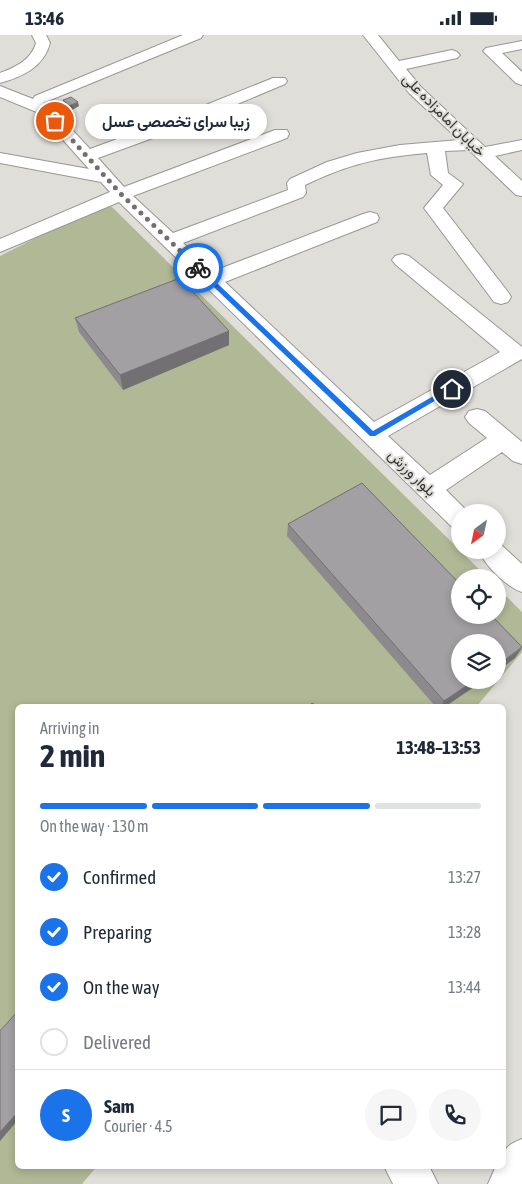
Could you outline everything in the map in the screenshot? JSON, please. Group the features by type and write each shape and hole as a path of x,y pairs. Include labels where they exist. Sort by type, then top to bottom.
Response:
{"street":[{"path":"40,35 43,43 37,58 40,93"},
{"path":"0,91 40,93 196,35"},
{"name":"خیابان امامزاده علی","path":"370,35 416,90 522,191"},
{"path":"0,78 22,69 61,37"},
{"path":"522,45 491,51 522,80"},
{"path":"395,67 452,55"},
{"path":"87,156 177,123 280,81"},
{"name":"بلوار ورزش","path":"40,93 87,156 121,194 451,510"},
{"path":"0,246 121,194 281,134"},
{"path":"170,241 297,193 296,183 356,158 435,146 478,149 522,145"},
{"path":"435,146 440,175 454,184 433,208 501,297 522,305"},
{"path":"0,158 106,178"},
{"path":"210,280 370,218"},
{"path":"372,434 515,353 402,260"},
{"path":"467,313 501,297"},
{"path":"477,417 522,455"},
{"path":"430,489 503,439"},
{"path":"500,559 522,581"},
{"path":"508,1184 522,1159"},
{"path":"406,1169 418,1184"}],"green space":[{"path":"106,205 112,207 451,541 451,559 469,559 479,569 451,569 451,624 506,624 506,596 522,612 522,652 506,671 506,634 451,634 451,689 491,689 479,704 15,704 15,1169 94,1169 82,1184 0,1184 0,256 99,206"}],"building":[{"path":"71,97 78,102 69,106 63,100"},
{"path":"180,278 229,331 120,375 75,318"},
{"path":"362,483 451,575 451,624 500,624 522,647 506,659 506,634 451,634 451,689 462,689 444,701 288,524"},
{"path":"15,1014 15,1115 0,1132 0,1031"}],"way so far":[{"path":"55,121 121,194 198,268"}],"place":[{"name":"زیبا سرای تخصصی عسل","path":"55,121"}],"route":[{"path":"198,268 372,434 452,389"}]}
